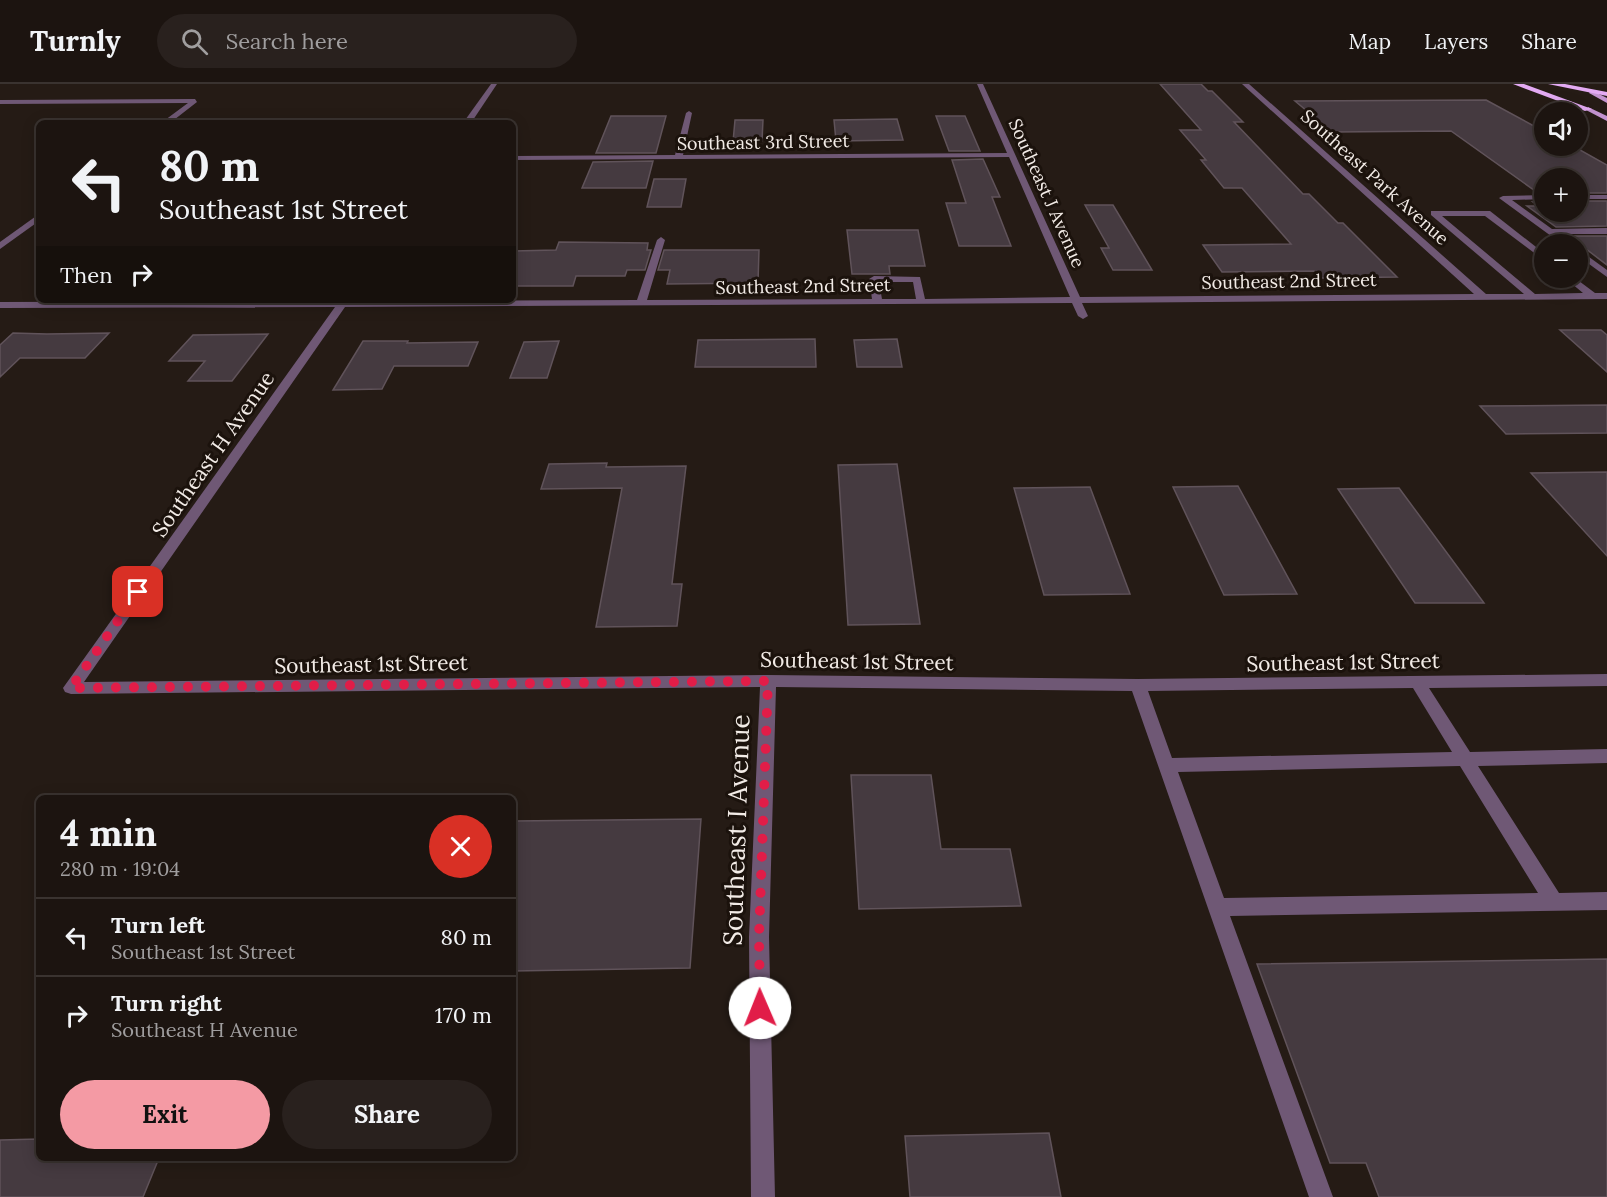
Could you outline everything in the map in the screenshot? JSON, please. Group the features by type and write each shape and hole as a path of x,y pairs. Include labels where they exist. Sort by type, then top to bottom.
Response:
{"highway":[{"path":"1517,84 1566,102"},
{"path":"1543,84 1574,102"},
{"path":"1552,84 1607,94"},
{"path":"1575,84 1591,92"}],"main road":[{"path":"1591,92 1607,101"},
{"path":"1588,110 1607,119"}],"street":[{"path":"469,120 494,84"},
{"name":"Southeast J Avenue","path":"980,84 1083,316"},
{"name":"Southeast Park Avenue","path":"1245,84 1482,296"},
{"path":"0,102 195,101 169,120"},
{"path":"678,158 689,113"},
{"name":"Southeast 3rd Street","path":"516,158 1013,155"},
{"path":"1534,197 1503,198 1534,220"},
{"path":"1588,197 1607,197"},
{"path":"1532,296 1434,213 1487,213 1534,249"},
{"path":"0,246 36,219"},
{"path":"1536,222 1553,234"},
{"path":"1550,232 1607,231"},
{"path":"641,303 662,240"},
{"path":"1588,260 1607,274"},
{"path":"877,302 874,279 917,279 921,301"},
{"path":"1583,288 1593,296"},
{"name":"Southeast 2nd Street","path":"516,303 1607,296"},
{"name":"Southeast 2nd Street","path":"0,305 229,303"},
{"name":"Southeast H Avenue","path":"71,688 342,303"},
{"name":"Southeast 1st Street","path":"71,688 768,681 1137,685 1607,680"},
{"name":"Southeast I Avenue","path":"763,1197 759,937 768,681"},
{"path":"1419,682 1554,902"},
{"path":"1137,685 1321,1197"},
{"path":"1166,765 1607,756"},
{"path":"1217,907 1607,901"}],"building":[{"path":"1160,84 1201,84 1208,91 1212,91 1243,122 1234,122 1303,194 1309,194 1338,223 1343,223 1397,277 1320,278 1314,271 1222,272 1203,245 1291,244 1242,188 1224,188 1201,160 1206,160 1180,130 1201,130"},
{"path":"1486,100 1534,126 1534,156 1588,154 1607,165 1607,193 1588,193 1588,168 1534,168 1534,190 1451,131 1332,132 1295,101"},
{"path":"611,116 666,116 656,153 596,153"},
{"path":"936,116 965,116 980,151 949,151"},
{"path":"897,119 903,140 836,141 834,120"},
{"path":"735,120 763,120 762,141 733,142"},
{"path":"983,159 1000,197 992,197 1011,246 959,246 946,203 966,203 952,160"},
{"path":"653,161 646,188 582,188 593,162"},
{"path":"654,179 686,179 681,207 647,207"},
{"path":"1588,201 1607,201 1607,226 1556,227 1549,222 1588,222"},
{"path":"1085,205 1113,205 1152,270 1113,270 1101,248 1109,248"},
{"path":"847,230 918,230 925,266 889,266 890,274 852,274"},
{"path":"1588,236 1607,236 1607,265 1588,250"},
{"path":"559,242 648,243 647,250 651,250 645,270 627,270 625,276 576,276 573,286 516,286 516,251 556,250"},
{"path":"664,250 759,250 758,283 667,284 670,270 658,270"},
{"path":"1560,330 1601,330 1607,335 1607,372"},
{"path":"13,333 109,333 85,358 20,358 0,377 0,345"},
{"path":"268,334 232,381 188,381 205,361 169,361 193,335"},
{"path":"815,339 816,367 695,367 698,340"},
{"path":"897,339 902,367 857,367 854,340"},
{"path":"363,341 478,342 468,366 394,366 382,389 333,390"},
{"path":"559,341 547,378 510,378 524,342"},
{"path":"1607,405 1607,433 1506,434 1480,406"},
{"path":"607,463 606,467 686,466 672,584 682,584 677,626 596,627 622,488 541,489 549,464"},
{"path":"897,464 920,624 848,625 838,465"},
{"path":"1607,472 1607,556 1531,473"},
{"path":"1238,486 1297,594 1224,595 1173,487"},
{"path":"1090,487 1130,594 1044,595 1014,488"},
{"path":"1399,488 1484,603 1415,603 1338,489"},
{"path":"851,775 931,775 941,849 1010,849 1021,906 859,909"},
{"path":"701,819 690,968 516,971 516,821"},
{"path":"1607,959 1607,1197 1379,1197 1366,1163 1330,1163 1257,964"},
{"path":"1049,1133 1061,1197 910,1197 905,1136"},
{"path":"36,1139 36,1161 158,1161 143,1197 0,1197 0,1140"}],"route":[{"path":"138,592 71,688 768,681 759,937 760,1008"}]}
